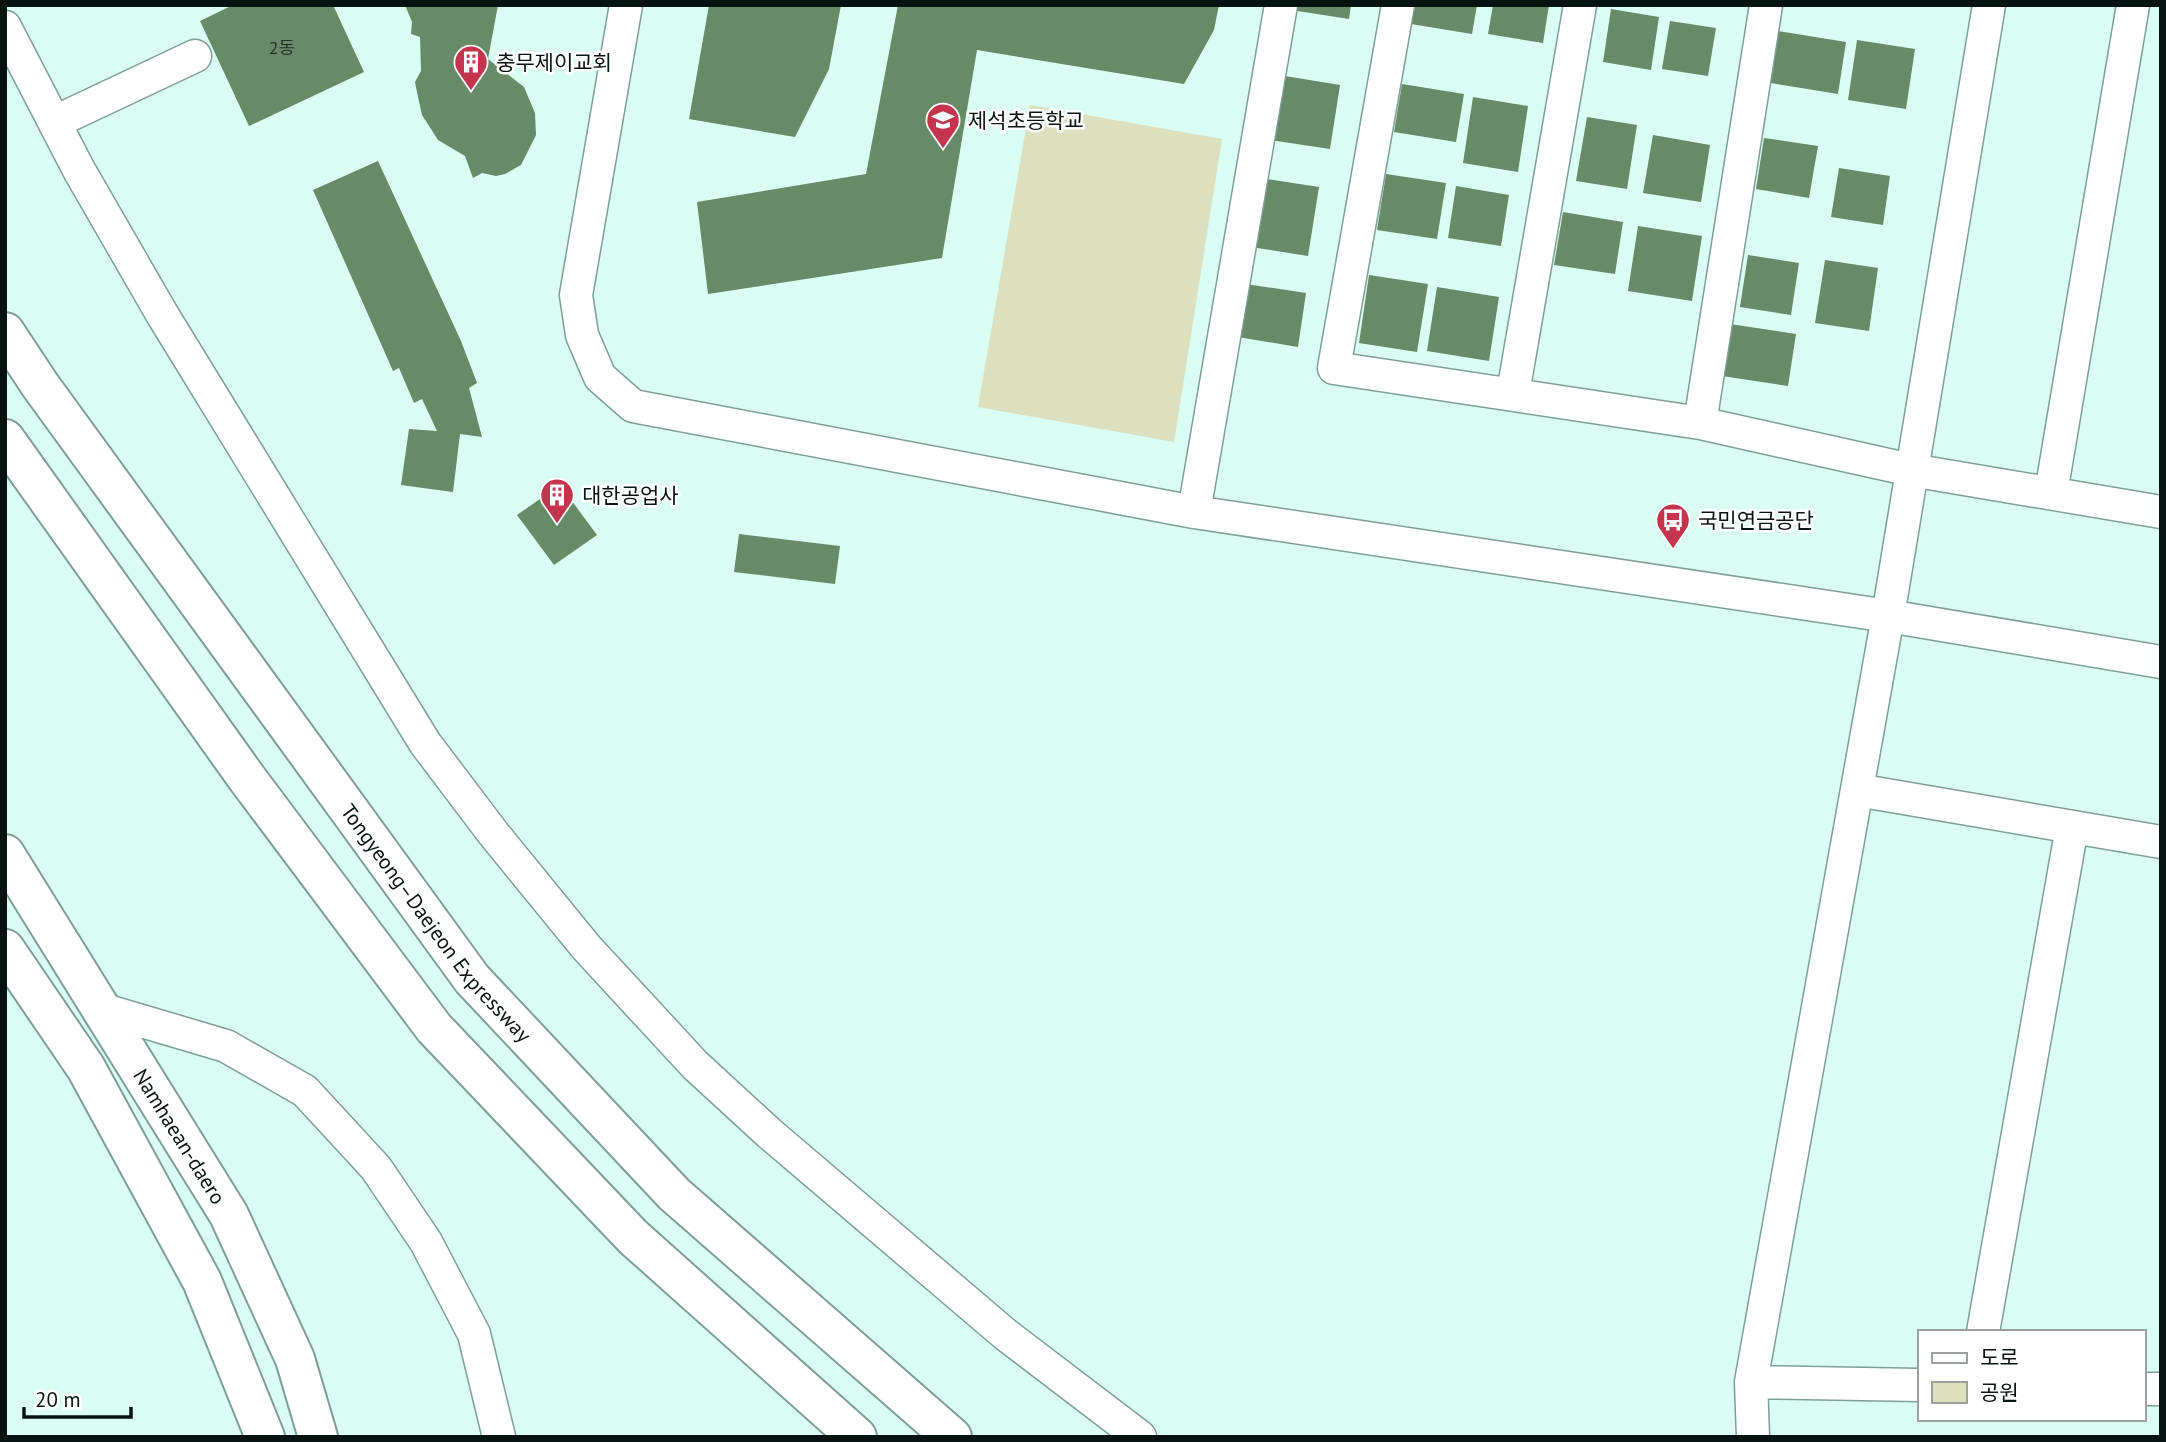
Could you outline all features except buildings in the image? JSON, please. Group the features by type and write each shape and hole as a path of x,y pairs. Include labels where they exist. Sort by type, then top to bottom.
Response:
{"main road":[{"name":"Tongyeong–Daejeon Expressway","path":"5,332 40,385 290,732 472,979 674,1194 952,1437"},
{"path":"5,439 246,777 434,1028 633,1237 858,1437"},
{"name":"Namhaean-daero","path":"5,854 229,1215 295,1359 318,1437"},
{"path":"11,963 86,1068 202,1281 265,1437"}],"street":[{"path":"626,5 576,295 582,335 600,377 633,406 1194,512 1888,617 2161,662"},
{"path":"1194,512 1281,5"},
{"path":"1398,5 1334,368 1700,423 1911,470 2161,512"},
{"path":"1513,393 1580,5"},
{"path":"1700,423 1766,5"},
{"path":"1753,1437 1751,1382 1888,617 1989,5"},
{"path":"2051,493 2133,5"},
{"path":"5,27 169,325 425,743 493,833 569,926 695,1065 769,1133 1005,1334 1140,1437"},
{"path":"55,122 195,56"},
{"path":"1857,790 2161,842"},
{"path":"1983,1330 2072,827"},
{"path":"101,1009 226,1046 305,1091 376,1168 426,1242 474,1334 499,1437"},
{"path":"1751,1382 1918,1385"}],"green space":[{"path":"1030,105 1222,139 1174,442 978,407"}],"place":[{"name":"충무제이교회","path":"471,92"},
{"name":"제석초등학교","path":"943,150"},
{"name":"대한공업사","path":"557,525"},
{"name":"국민연금공단","path":"1673,550"}]}
